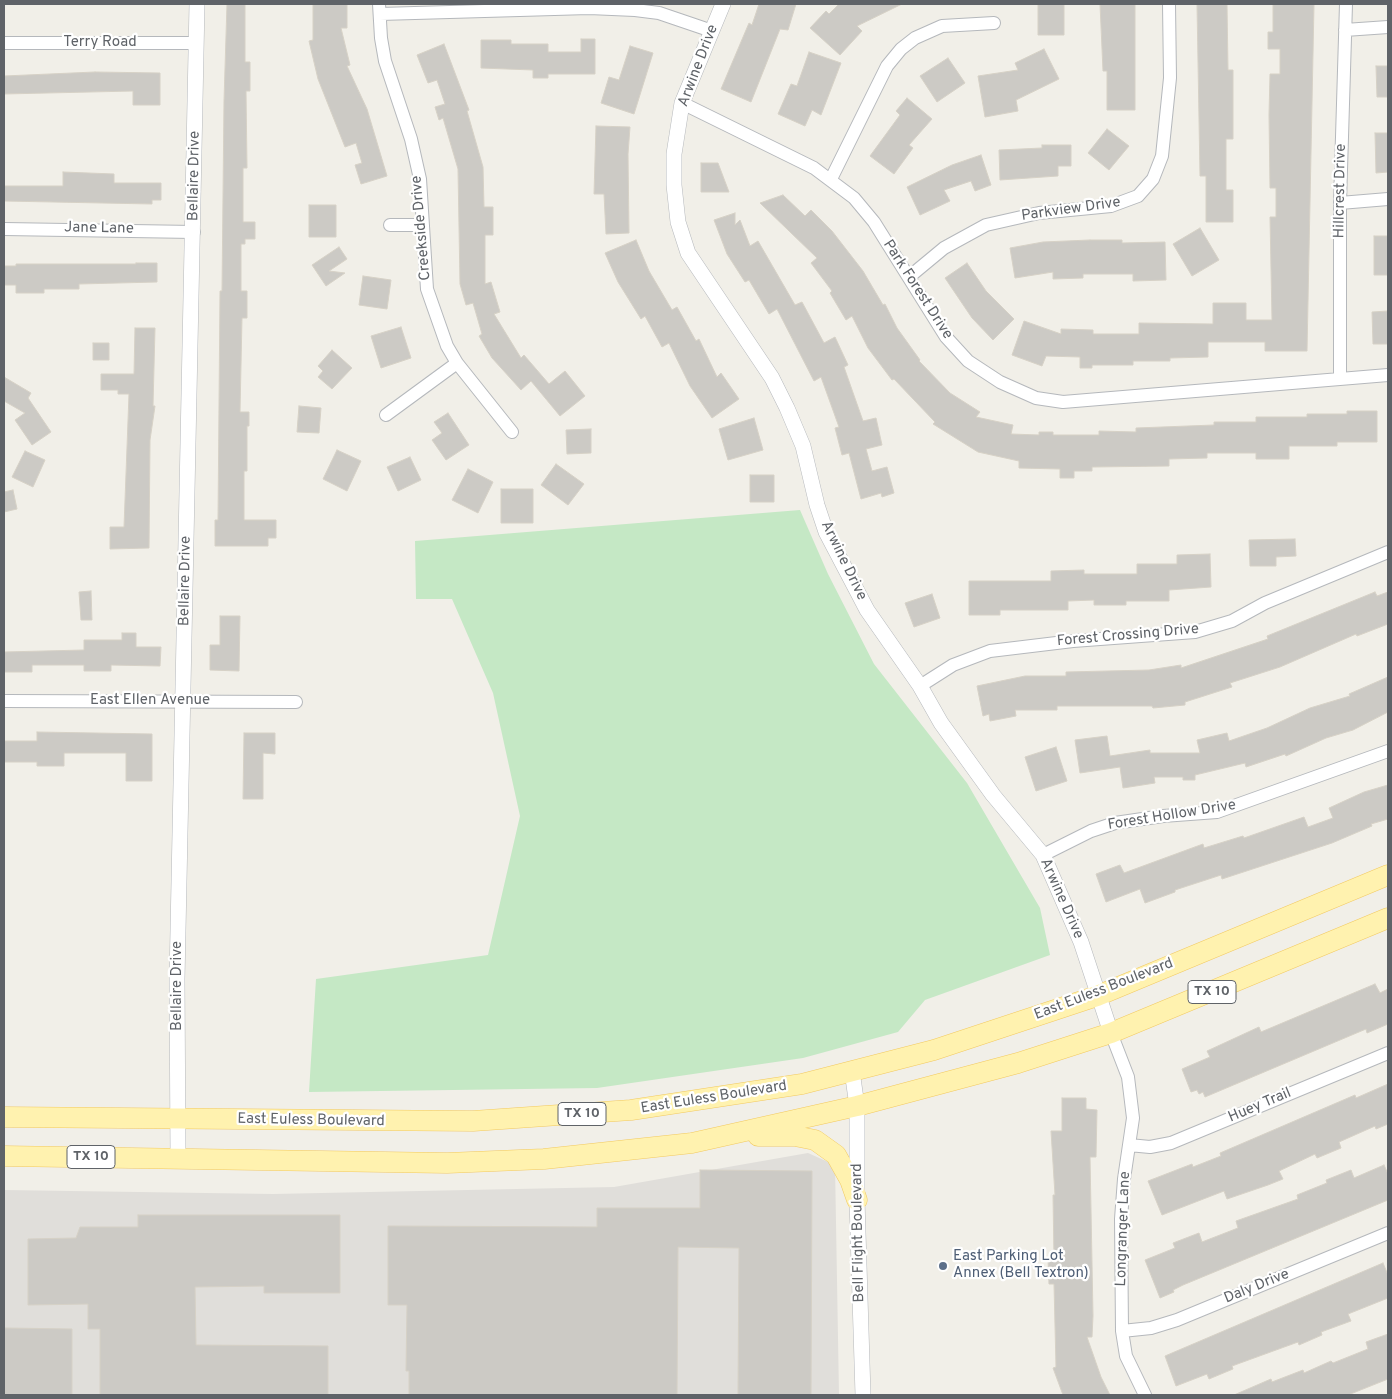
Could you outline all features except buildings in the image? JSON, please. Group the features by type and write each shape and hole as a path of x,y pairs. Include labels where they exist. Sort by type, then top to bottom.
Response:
{"main road":[{"name":"East Euless Boulevard","path":"4,1117 473,1121 612,1112 802,1084 934,1050 1097,996 1388,875"},
{"name":"TX 10","path":"4,1156 489,1162 610,1154 692,1143 857,1106 1018,1063 1111,1033 1388,918"},
{"path":"692,1143 742,1137 795,1136 815,1140 836,1155 850,1180 857,1200"}],"street":[{"name":"Bellaire Drive","path":"178,1158 177,980 194,232 197,4"},
{"name":"Arwine Drive","path":"724,4 682,103 674,154 674,184 678,222 688,253 772,378 803,446 817,506 826,532 867,610 920,686 941,722 994,795 1043,855 1081,942 1097,996 1111,1033"},
{"name":"Parkview Drive","path":"909,277 944,248 986,225 1039,213 1091,210 1111,206 1138,196 1153,178 1162,156 1170,78 1169,4"},
{"name":"Hillcrest Drive","path":"1340,378 1340,202 1346,4"},
{"path":"379,9 588,8 634,10 659,13 712,31"},
{"name":"Creekside Drive","path":"379,9 385,61 411,139 418,171 427,289 447,346 457,363 512,432"},
{"path":"831,179 887,66 902,48 916,38 942,26 994,23"},
{"path":"1345,30 1388,27"},
{"name":"Terry Road","path":"4,43 197,43"},
{"name":"Park Forest Drive","path":"682,103 814,168 854,198 874,222 909,277 914,289 946,337 968,361 1000,382 1036,398 1063,402 1388,374"},
{"path":"1340,202 1388,199"},
{"path":"390,225 423,225"},
{"name":"Jane Lane","path":"4,229 194,232"},
{"path":"386,415 457,363"},
{"name":"Forest Crossing Drive","path":"920,686 953,664 990,651 1073,641 1195,632 1232,621 1265,603 1388,552"},
{"name":"East Ellen Avenue","path":"4,701 296,702"},
{"name":"Forest Hollow Drive","path":"1043,855 1091,831 1115,823 1164,816 1216,812 1388,751"},
{"name":"Longranger Lane","path":"1111,1033 1128,1077 1133,1118 1121,1219 1122,1331 1129,1362 1145,1395"},
{"name":"Huey Trail","path":"1129,1145 1150,1147 1171,1143 1388,1053"},
{"name":"Bell Flight Boulevard","path":"852,1071 857,1106 857,1200 863,1395"},
{"name":"Daly Drive","path":"1122,1331 1151,1328 1177,1320 1388,1233"}],"shaded area":[{"path":"808,1153 835,1165 839,1395 4,1395 4,1190 273,1194 614,1187"}],"green space":[{"path":"800,510 828,574 874,664 967,783 1040,908 1050,955 925,1000 898,1032 803,1058 597,1088 309,1092 316,979 488,955 520,816 493,693 452,599 416,599 415,541"}],"place":[{"name":"East Parking Lot Annex (Bell Textron)","path":"943,1266"}]}
